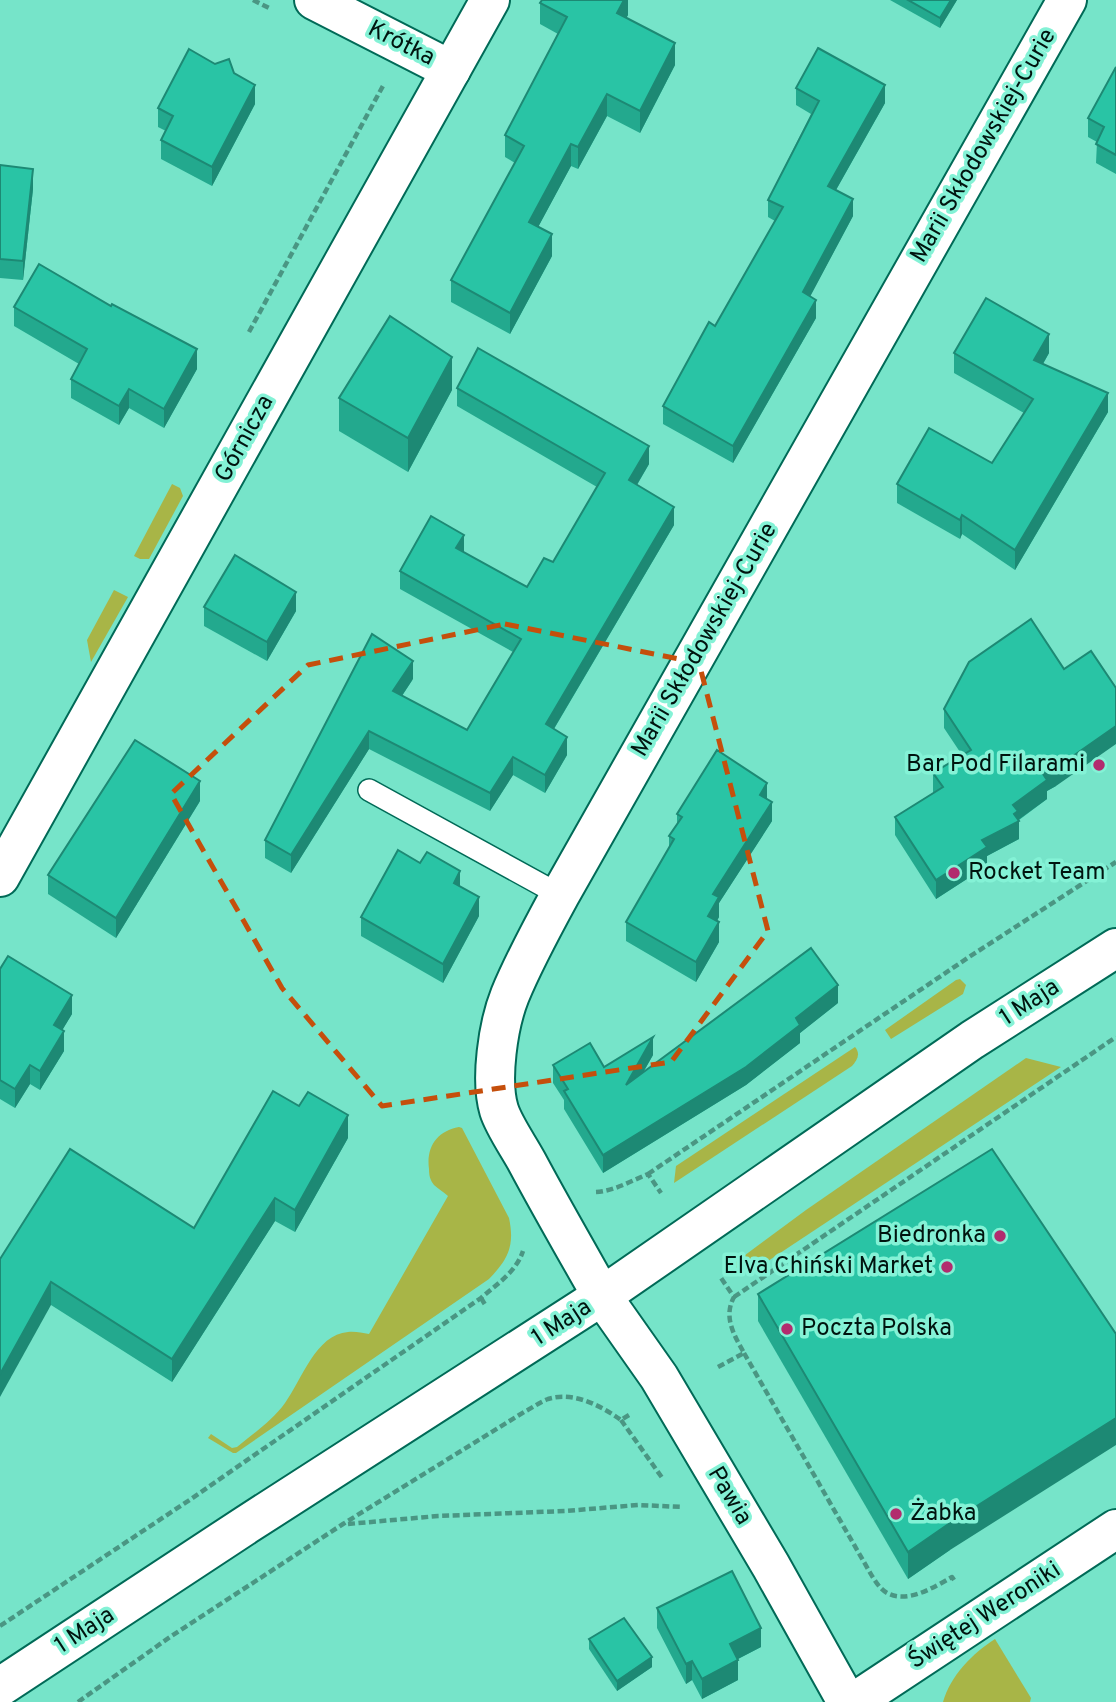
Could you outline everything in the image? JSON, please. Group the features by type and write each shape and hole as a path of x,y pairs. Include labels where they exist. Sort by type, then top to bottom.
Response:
{"street":[{"name":"Krótka","path":"314,0 452,70"},
{"name":"Górnicza","path":"0,877 490,0"},
{"name":"Marii Skłodowskiej-Curie","path":"602,1296 499,1112 495,1064 509,997 560,895 1067,0"},
{"name":"1 Maja","path":"0,1687 602,1296 972,1040 1116,948"},
{"name":"Pawia","path":"602,1296 664,1385 771,1566 847,1702"},
{"name":"Świętej Weroniki","path":"854,1702 1116,1529"}],"lane":[{"path":"369,790 560,895"}],"path":[{"path":"253,0 277,11"},
{"path":"246,336 387,79"},
{"path":"591,1193 604,1192 648,1174 1116,862"},
{"path":"979,1620 952,1577 924,1592 906,1596 887,1593 880,1588 733,1333 730,1325 730,1305 734,1297 1116,1037"},
{"path":"648,1174 661,1193"},
{"path":"720,1278 734,1297"},
{"path":"0,1626 191,1500 481,1298 486,1306"},
{"path":"718,1367 744,1353"},
{"path":"544,1391 549,1399"},
{"path":"78,1702 170,1637 343,1524 496,1428 549,1399 585,1400 621,1420 631,1414"},
{"path":"343,1524 638,1505 682,1507"}],"highlighted area":[{"path":"505,624 699,663 768,931 671,1062 382,1106 282,988 171,794 308,665"}],"green space":[{"path":"172,484 180,488 183,496 149,559 140,559 134,556"},
{"path":"114,590 128,597 91,662 87,640"},
{"path":"960,979 966,985 963,994 891,1039 885,1030"},
{"path":"855,1047 858,1055 852,1066 674,1183 676,1166"},
{"path":"1026,1058 1061,1067 750,1273 729,1267 806,1210"},
{"path":"462,1128 509,1218 510,1244 496,1272 236,1453 208,1438 211,1434 232,1448 237,1447 280,1409 310,1360 327,1341 348,1332 369,1334 448,1196 434,1185 431,1179 431,1147 439,1136"},
{"path":"995,1639 1031,1698 1030,1702 943,1702 951,1683 963,1666"}],"building":[{"path":"542,0 624,0 617,13 675,43 640,111 607,94 578,147 571,144 529,222 552,234 510,313 451,280 524,146 505,135 567,17 540,3"},
{"path":"908,0 951,0 940,18"},
{"path":"818,48 885,85 828,186 853,199 803,292 816,300 733,446 663,406 709,322 715,326 783,207 768,200 819,101 796,88"},
{"path":"189,49 215,64 229,59 234,73 255,85 212,167 161,140 173,116 158,108"},
{"path":"1116,67 1116,155 1096,144 1104,127 1088,118"},
{"path":"0,165 33,169 23,261 0,259"},
{"path":"39,264 111,306 112,304 197,349 164,409 129,389 119,406 71,379 87,349 14,307"},
{"path":"986,298 1049,334 1034,360 1108,393 1015,550 962,515 960,520 897,484 929,428 992,463 1033,399 954,353"},
{"path":"390,316 452,357 408,438 339,398"},
{"path":"478,348 649,446 629,480 674,507 546,724 567,737 545,775 513,757 490,793 369,731 291,855 265,840 372,634 413,661 393,691 467,730 521,639 400,571 431,516 464,535 456,548 527,587 544,558 553,562 605,473 457,388"},
{"path":"235,555 296,592 267,642 204,607"},
{"path":"1031,619 1064,669 1091,651 1116,688 1116,726 1056,768 1043,774 1047,780 1013,805 1018,811 1014,814 1019,821 982,840 987,847 936,880 895,817 943,787 933,773 971,750 944,709 969,662"},
{"path":"135,740 200,781 116,918 48,875"},
{"path":"717,750 767,783 760,795 772,802 713,894 719,897 708,916 719,922 696,962 626,922 674,839 669,836 682,817 677,814"},
{"path":"398,850 420,863 427,852 460,871 454,883 479,897 443,964 361,917"},
{"path":"811,948 838,985 796,1018 800,1025 746,1067 603,1155 564,1091 568,1089 553,1065 590,1043 604,1067 653,1037 626,1085"},
{"path":"8,956 72,995 54,1025 64,1031 40,1071 30,1065 15,1089 0,1080 0,969"},
{"path":"273,1091 299,1106 308,1092 348,1115 295,1210 275,1198 172,1359 51,1282 0,1374 0,1259 70,1149 194,1228"},
{"path":"992,1149 1116,1334 1116,1418 908,1552 758,1294"},
{"path":"732,1571 761,1628 730,1644 738,1660 702,1679 692,1661 686,1664 657,1608"},
{"path":"624,1618 652,1657 617,1681 589,1639"}],"place":[{"name":"Bar Pod Filarami","path":"1099,765"},
{"name":"Rocket Team","path":"954,873"},
{"name":"Biedronka","path":"1000,1236"},
{"name":"Elva Chiński Market","path":"947,1267"},
{"name":"Poczta Polska","path":"787,1329"},
{"name":"Żabka","path":"896,1514"}]}
